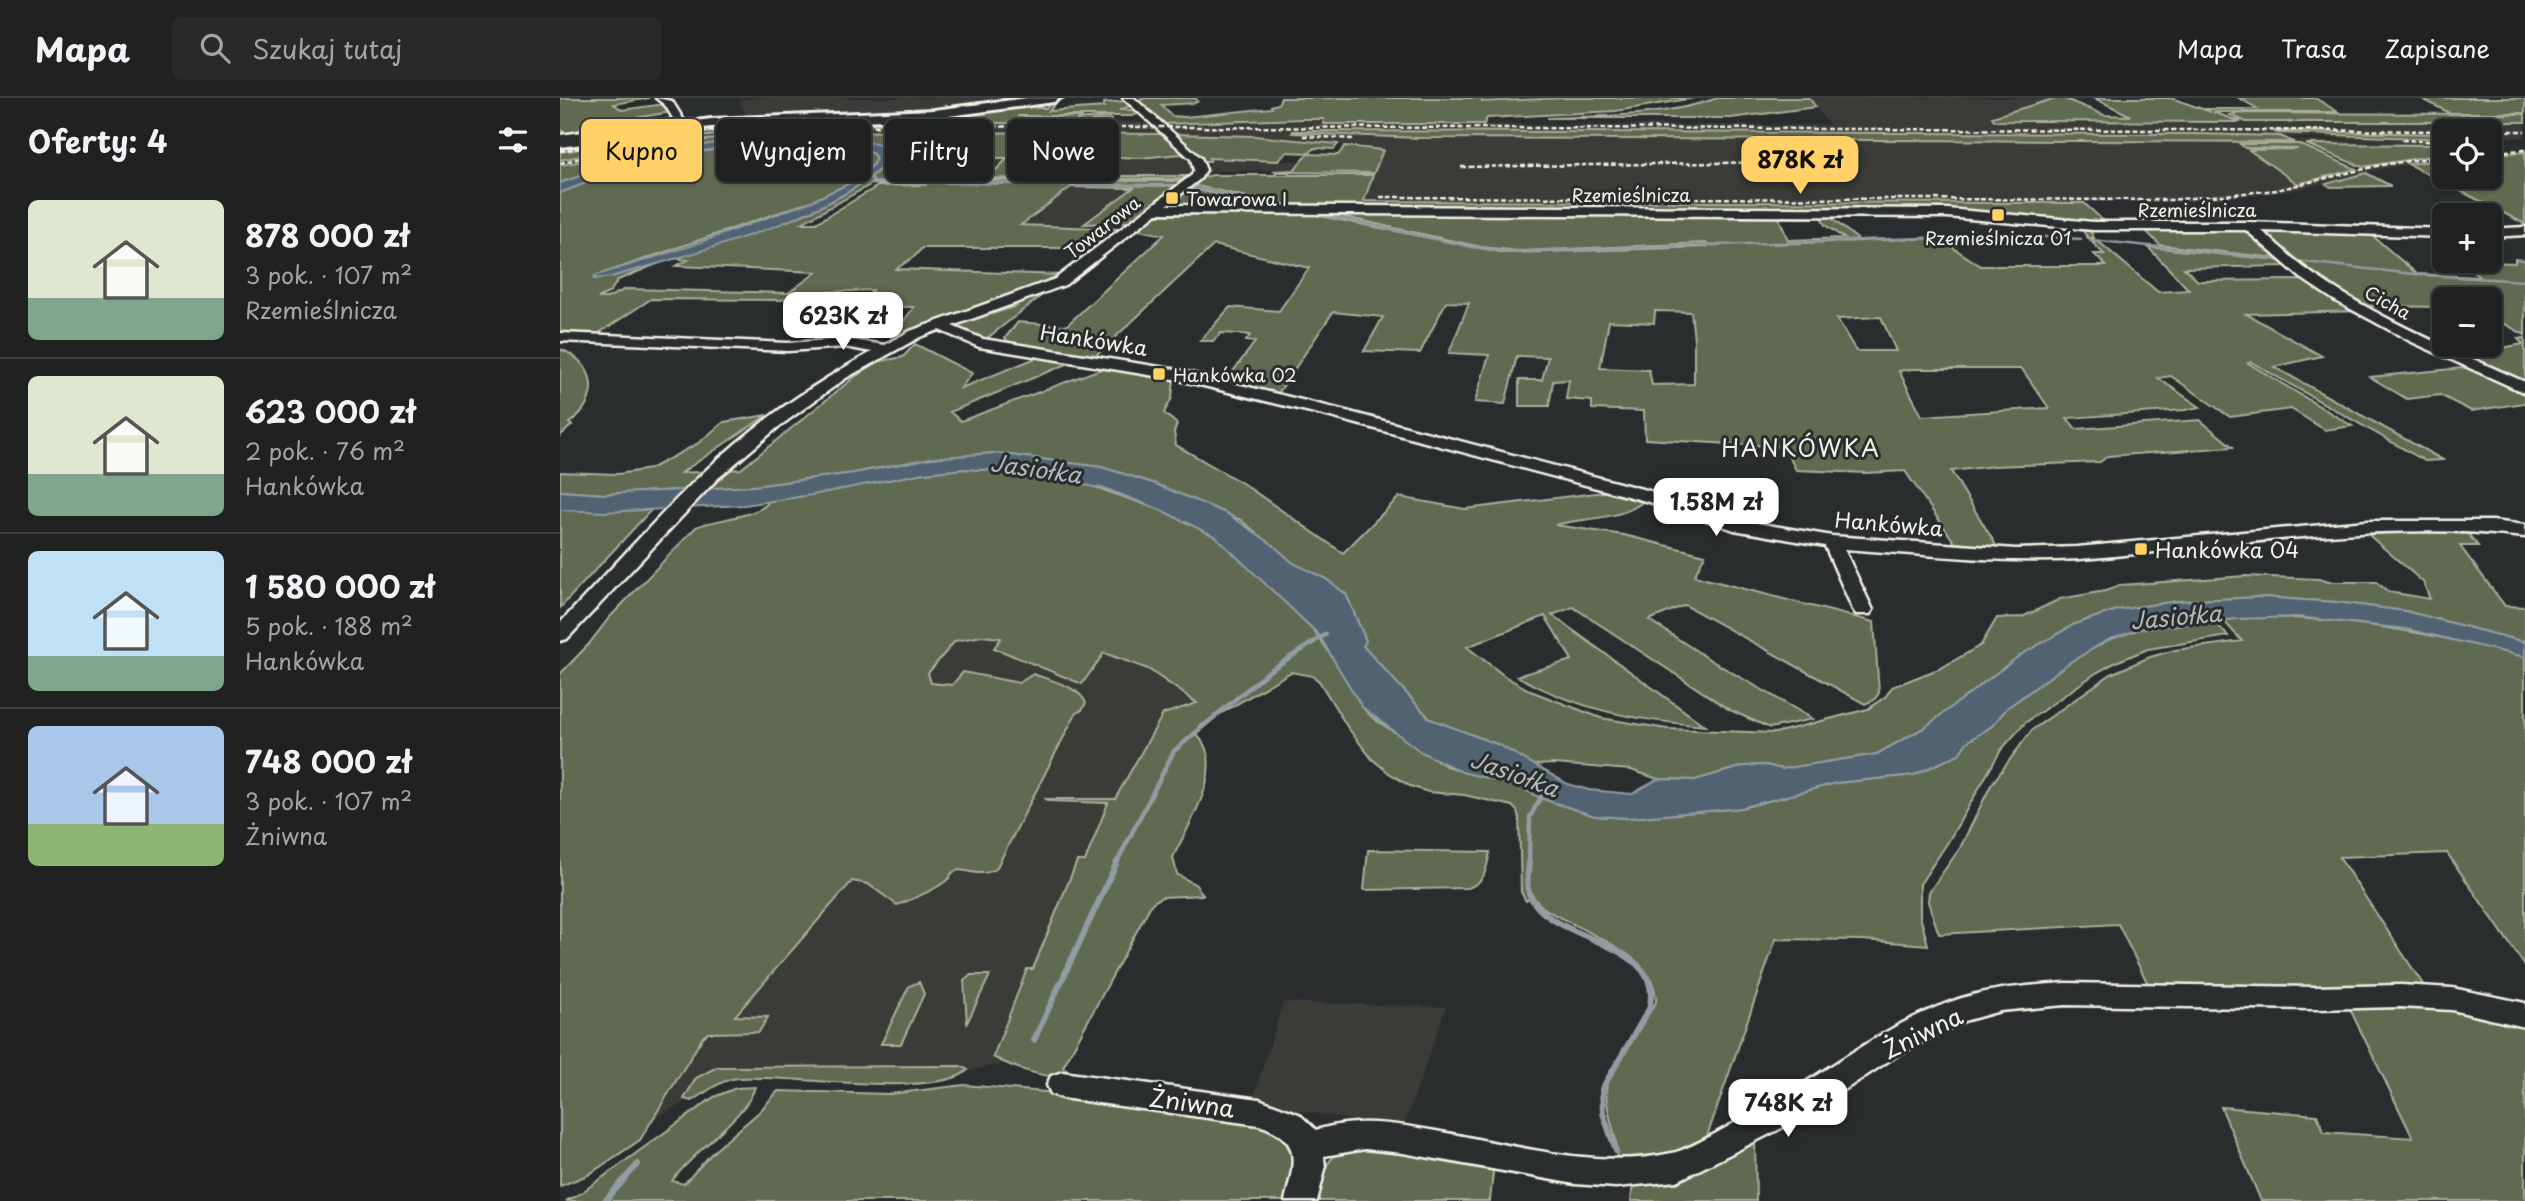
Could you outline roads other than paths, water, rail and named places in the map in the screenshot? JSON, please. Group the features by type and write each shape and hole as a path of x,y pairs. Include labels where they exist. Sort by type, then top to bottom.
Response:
{"main road":[{"path":"560,140 711,123 934,114 1055,98"}],"street":[{"path":"560,140 680,122 669,103 661,98"},
{"name":"Towarowa","path":"560,635 711,475 821,389 885,349 939,325 1038,291 1065,278 1196,177 1199,165 1185,148 1128,98"},
{"name":"Rzemieślnicza","path":"1153,209 1947,213 2093,226 2248,226 2432,233"},
{"name":"Cicha","path":"2248,226 2283,254 2299,271 2384,323 2525,388"},
{"path":"2502,232 2525,231"},
{"name":"Hankówka","path":"939,325 979,343 1179,375 1336,413 1674,503 1741,526 1832,542 2016,555 2077,553 2367,527 2492,527 2525,531"},
{"path":"560,337 788,347 845,343 885,349"},
{"path":"1832,542 1863,610"},
{"name":"Żniwna","path":"1062,1085 1259,1112 1288,1122 1301,1134 1308,1147 1335,1138 1365,1135 1403,1139 1575,1170 1616,1173 1677,1167 1794,1107 1889,1045 1958,1011 2000,1000 2065,994 2315,998 2400,996 2452,999 2525,1015"},
{"path":"1301,1201 1310,1168 1308,1147"}],"water":[{"path":"716,143 716,150 702,152 702,145"},
{"path":"871,143 885,148 885,163 871,176 871,167 876,158 872,153"},
{"path":"581,176 581,182 588,182 560,193 560,183"},
{"path":"853,182 863,182 835,199 760,232 611,277 594,279 597,275 690,246 812,201"},
{"name":"Jasiołka","path":"995,453 1101,467 1153,483 1226,513 1272,544 1293,563 1326,579 1346,594 1366,641 1363,646 1430,719 1499,745 1568,784 1589,790 1632,794 1658,779 1695,780 1744,766 1766,765 1782,769 1877,754 1924,728 2019,656 2075,624 2117,610 2178,601 2261,597 2336,602 2405,611 2525,642 2525,657 2406,629 2297,617 2237,619 2140,629 2108,640 2070,662 2007,708 1992,726 1967,742 1959,754 1914,775 1836,783 1741,808 1629,818 1595,816 1540,798 1519,786 1462,772 1421,752 1362,707 1318,634 1216,537 1161,510 1106,489 1008,471 964,469 924,473 744,505 604,512 560,510 560,491 604,494 754,486 854,473 931,458"}],"waterway":[{"path":"871,178 871,182"},
{"path":"871,182 1179,186"},
{"path":"1190,187 1288,207"},
{"path":"1316,213 1472,247 1510,252 2010,235 2081,239"},
{"path":"2091,240 2284,260"},
{"path":"2295,261 2423,275 2525,281"},
{"path":"1117,863 1174,751 1269,671 1326,634"},
{"name":"Jasiołka","path":"1529,864 1530,817 1542,795"},
{"path":"1529,862 1528,889 1537,907 1555,921 1623,954 1640,968 1650,985 1649,1009 1602,1089 1603,1113 1616,1151"},
{"path":"1034,1040 1117,863"},
{"path":"605,1201 638,1164"}],"railway":[{"path":"560,151 693,132 817,126 2525,131"},
{"path":"1303,136 1354,139"},
{"path":"2402,140 2432,141"},
{"path":"2502,151 2525,150"},
{"path":"560,163 581,158"},
{"path":"1380,197 2170,200 2277,190 2381,165 2432,158"},
{"path":"1461,167 1845,161"}],"place":[{"name":"Towarowa I","path":"1172,198"},
{"name":"Rzemieślnicza 01","path":"1998,215"},
{"name":"Hankówka 02","path":"1159,374"},
{"name":"Hankówka 04","path":"2141,549"}],"district":[{"name":"HANKÓWKA","path":"1801,447"}]}
